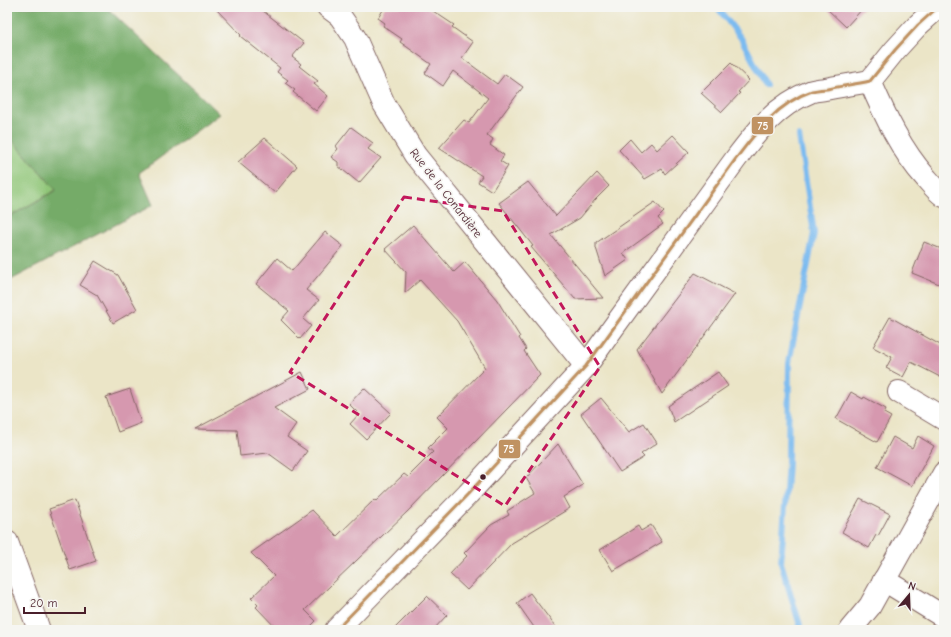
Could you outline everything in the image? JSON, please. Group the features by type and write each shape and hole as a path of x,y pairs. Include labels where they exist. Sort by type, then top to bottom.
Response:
{"street":[{"name":"Rue de la Conardière","path":"328,7 340,16 355,38 384,104 415,155 586,366"},
{"path":"336,630 468,494 586,366 739,154 766,122 791,102 811,92 870,81 895,50 918,25 938,7"},
{"path":"870,81 887,119 914,165 944,196"},
{"path":"899,392 944,419"},
{"path":"850,630 870,606 944,473"},
{"path":"7,542 39,630"},
{"path":"884,580 944,617"}],"highlighted area":[{"path":"404,197 503,211 600,367 505,506 290,372"}],"green space":[{"path":"7,7 106,7 220,114 139,173 153,205 7,282 7,218 56,190 7,134"},
{"path":"7,134 56,190 7,218"}],"building":[{"path":"214,7 258,7 304,43 292,57 301,64 299,66 318,81 314,84 328,96 316,111 293,92 295,90 285,83 288,80 277,72 280,68 240,36 241,35"},
{"path":"385,7 427,7 454,25 452,27 473,42 462,58 497,84 505,74 523,87 487,135 493,139 490,145 504,155 500,161 508,166 492,191 478,182 482,176 439,148 464,120 469,123 488,98 453,71 443,86 425,73 431,64 400,42 402,39 383,26 385,23 378,18"},
{"path":"825,7 864,7 846,27"},
{"path":"731,63 749,80 738,92 740,93 722,112 701,93"},
{"path":"351,127 373,143 368,149 381,158 359,183 338,166 338,162 331,157 338,149 336,146"},
{"path":"673,135 689,152 665,174 662,169 645,179 619,150 630,139 641,152 651,143 657,150"},
{"path":"265,138 297,166 275,193 238,162"},
{"path":"597,173 609,186 580,218 551,235 603,298 575,299 531,247 533,246 499,203 528,182 556,216"},
{"path":"655,202 664,212 658,218 663,224 623,253 628,260 605,276 596,248 596,243"},
{"path":"413,225 454,272 465,262 497,300 520,337 519,338 526,349 524,351 540,375 408,511 305,610 316,621 307,630 278,630 256,607 258,605 251,598 274,576 251,553 312,510 337,536 375,499 376,501 404,474 408,477 433,452 428,448 448,428 437,417 485,368 457,321 420,280 405,293 406,272 385,249"},
{"path":"325,232 343,246 306,290 319,300 303,319 311,326 300,339 281,320 289,311 256,284 277,258 292,271"},
{"path":"924,242 944,250 944,286 912,273"},
{"path":"95,261 118,275 137,309 113,323 97,295 80,285"},
{"path":"695,273 735,294 662,394 637,349"},
{"path":"890,317 944,347 944,379 911,362 903,377 886,368 892,357 873,347"},
{"path":"302,372 310,389 274,408 296,424 287,437 307,451 293,471 268,453 240,456 237,430 195,429"},
{"path":"718,372 728,386 674,422 668,406"},
{"path":"364,388 391,413 366,439 350,424 359,414 349,404"},
{"path":"130,389 141,423 118,432 106,397"},
{"path":"851,392 886,409 884,413 891,417 877,442 836,419"},
{"path":"601,398 629,432 644,423 657,443 641,454 644,457 620,472 581,414"},
{"path":"918,436 934,446 912,486 877,467 893,437 912,448"},
{"path":"558,444 583,485 564,497 570,508 512,543 467,590 450,574 467,556 464,553 491,525 509,515 507,511 535,493 526,478"},
{"path":"860,499 890,514 878,536 876,535 869,548 842,532"},
{"path":"75,500 96,561 70,570 49,509"},
{"path":"651,525 662,542 613,571 600,550 638,526 641,531"},
{"path":"530,593 558,630 536,630 517,603"},
{"path":"427,596 447,615 433,630 393,630"}],"waterway":[{"path":"717,7 741,38 766,85"},
{"path":"799,136 814,233 789,363 788,462 781,563 800,625"}],"transit line":[{"name":"75","path":"336,630 468,494 586,366 759,129 778,111 800,96 821,89 870,81 895,50 918,25 938,7"}]}
